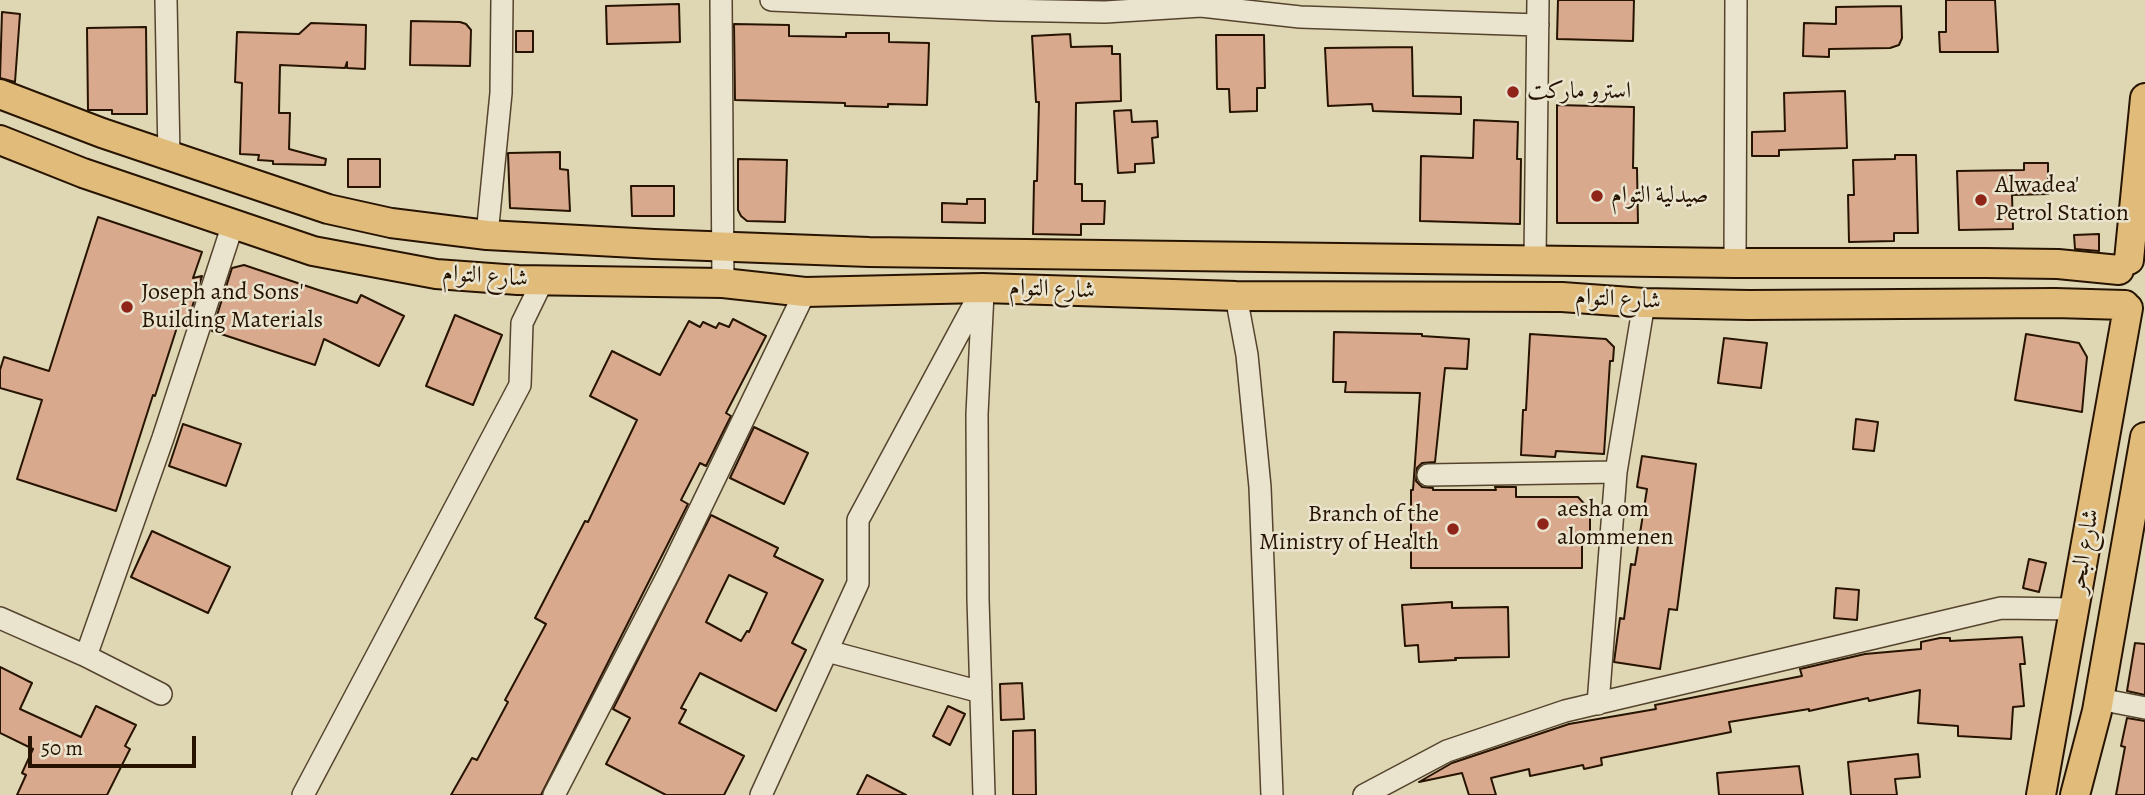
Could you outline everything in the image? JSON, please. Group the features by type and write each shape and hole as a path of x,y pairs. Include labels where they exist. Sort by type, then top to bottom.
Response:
{"main road":[{"name":"شارع التوام","path":"0,93 102,133 328,209 391,223 487,235 869,252 1735,263 2058,264 2131,261"},
{"path":"2133,309 2117,292 2116,284 2131,261 2145,98"},
{"name":"شارع التوام","path":"0,139 83,173 313,251 436,274 543,280 723,283 805,292 983,288 1236,296 1562,297 1644,303 2055,303 2133,309"},
{"name":"شارع البحر","path":"2041,795 2133,309"},
{"name":"شارع البحر","path":"2076,795 2099,699 2145,437"}],"street":[{"path":"166,0 169,156"},
{"path":"487,235 501,93 502,0"},
{"path":"720,0 723,283"},
{"path":"771,0 1105,12 1201,3 1300,16 1538,25"},
{"path":"1535,260 1538,0"},
{"path":"1735,263 1736,0"},
{"path":"86,656 163,438 233,224"},
{"path":"303,795 520,385 522,323 543,280"},
{"path":"761,795 858,583 858,520 983,288"},
{"path":"983,288 977,414 978,599 984,795"},
{"path":"554,795 671,569 805,292"},
{"path":"1236,296 1247,355 1260,487 1272,795"},
{"path":"1598,704 1616,472 1644,303"},
{"path":"1428,475 1616,472"},
{"path":"1364,795 1447,751 1564,711 2001,608 2075,609"},
{"path":"0,618 86,656 161,694"},
{"path":"827,651 981,692"},
{"path":"2099,699 2145,708"}],"building":[{"path":"1558,0 1634,0 1633,41 1557,39"},
{"path":"1946,0 1995,0 1998,52 1940,52 1939,32 1946,32"},
{"path":"679,4 680,42 607,44 606,6"},
{"path":"1901,6 1902,38 1899,45 1890,48 1829,49 1829,57 1803,56 1804,23 1836,24 1836,7"},
{"path":"2,12 20,14 15,82 0,78"},
{"path":"411,21 466,24 471,30 470,66 410,65"},
{"path":"311,23 366,25 365,69 347,68 347,62 345,68 280,65 279,113 290,113 289,149 326,159 325,165 273,164 273,161 258,160 259,155 240,154 242,83 235,82 237,32 299,34"},
{"path":"734,24 789,25 789,36 846,37 846,33 889,33 889,42 929,43 927,105 845,106 845,103 735,100"},
{"path":"146,27 147,114 112,114 112,110 88,110 87,28"},
{"path":"516,31 533,31 533,52 516,52"},
{"path":"1070,34 1071,47 1112,46 1112,54 1120,54 1121,101 1076,103 1075,184 1082,184 1082,201 1105,201 1104,224 1081,224 1081,235 1033,234 1039,102 1036,102 1032,36"},
{"path":"1216,35 1264,35 1265,88 1257,88 1257,111 1230,112 1229,89 1217,89"},
{"path":"1412,47 1413,96 1461,97 1461,114 1373,111 1372,104 1328,106 1325,48"},
{"path":"1845,91 1847,148 1779,150 1779,156 1752,156 1752,132 1785,131 1784,93"},
{"path":"1557,105 1634,107 1633,168 1637,168 1638,223 1557,223"},
{"path":"1131,110 1132,122 1157,121 1158,137 1152,138 1154,163 1135,164 1135,172 1118,173 1114,111"},
{"path":"1474,120 1518,122 1517,159 1521,159 1520,224 1420,221 1421,156 1473,158"},
{"path":"560,152 560,169 568,170 570,211 510,208 508,153"},
{"path":"1895,155 1916,155 1918,233 1894,233 1894,241 1849,242 1848,195 1854,195 1853,160 1895,159"},
{"path":"348,159 380,159 380,187 348,187"},
{"path":"738,159 787,160 785,222 747,221 741,216 738,210"},
{"path":"2024,163 2048,163 2048,194 2012,195 2013,229 1959,230 1957,171 2024,170"},
{"path":"631,186 674,186 674,216 632,216"},
{"path":"967,199 985,199 985,223 942,222 942,203 967,204"},
{"path":"98,217 202,252 193,278 202,276 187,323 179,321 116,511 17,479 42,400 0,388 0,370 4,357 49,371"},
{"path":"2099,234 2099,251 2075,249 2074,235"},
{"path":"244,265 357,303 361,295 404,316 379,366 324,339 315,365 212,331 232,268"},
{"path":"455,315 502,335 473,405 426,386"},
{"path":"733,319 766,336 726,413 731,416 706,466 700,463 681,500 688,504 541,795 451,795 472,758 477,760 508,702 505,700 546,624 535,618 585,521 588,522 637,420 590,396 612,351 660,375 689,321 700,327 703,322 716,328 719,323 729,327"},
{"path":"1334,332 1422,334 1469,339 1467,369 1445,368 1435,462 1422,463 1417,468 1416,481 1422,487 1433,490 1496,490 1495,487 1516,487 1516,497 1578,497 1590,510 1590,539 1582,539 1582,568 1411,568 1411,490 1420,393 1345,392 1346,382 1333,382"},
{"path":"1530,334 1606,339 1614,347 1613,361 1610,361 1604,454 1556,451 1555,457 1521,455"},
{"path":"2026,334 2079,343 2087,357 2082,412 2015,400"},
{"path":"1724,338 1767,343 1761,388 1718,383"},
{"path":"1856,419 1878,422 1874,451 1853,449"},
{"path":"183,424 241,444 226,486 169,466"},
{"path":"754,427 808,453 784,504 730,478"},
{"path":"1642,456 1696,464 1677,610 1669,609 1660,669 1614,662 1620,618 1624,619 1631,564 1635,565 1647,489 1637,487"},
{"path":"711,515 778,548 774,556 823,580 792,643 806,650 776,711 700,673 681,708 686,710 679,723 744,756 724,795 666,795 606,764 630,718 613,709","holes":["729,575 767,593 749,632 747,631 741,641 706,622"]},
{"path":"152,531 230,567 208,613 131,577"},
{"path":"2029,559 2046,563 2039,592 2023,588"},
{"path":"1836,588 1859,590 1857,620 1834,618"},
{"path":"1452,602 1452,608 1508,607 1509,657 1419,662 1418,645 1405,646 1402,605"},
{"path":"2022,637 2025,664 2020,664 2024,706 2013,707 2011,739 1958,736 1958,726 1918,723 1920,690 1869,701 1868,698 1809,711 1729,722 1731,732 1601,758 1602,765 1584,769 1583,765 1530,776 1529,769 1491,778 1496,795 1469,795 1462,773 1419,782 1452,763 1569,724 1656,709 1655,705 1802,676 1800,669 1865,654 1921,649 1921,642 1940,638 1950,638 1950,641"},
{"path":"2135,643 2145,644 2145,695 2127,691"},
{"path":"0,667 32,683 20,709 81,737 96,706 136,725 125,746 130,749 107,795 17,795 26,775 22,773 33,749 0,733"},
{"path":"1022,683 1024,719 1001,720 1000,684"},
{"path":"948,706 965,714 950,745 933,736"},
{"path":"2127,718 2145,721 2145,795 2116,795 2125,747 2121,746"},
{"path":"1035,730 1036,795 1013,795 1013,731"},
{"path":"1918,754 1920,777 1895,779 1897,795 1851,795 1848,762"},
{"path":"1799,766 1803,795 1719,795 1717,773"},
{"path":"867,775 906,795 857,795"}],"place":[{"name":"استرو ماركت","path":"1513,92"},
{"name":"صيدلية التوام","path":"1597,196"},
{"name":"Alwadea' Petrol Station","path":"1981,200"},
{"name":"Joseph and Sons' Building Materials","path":"127,307"},
{"name":"aesha om alommenen","path":"1543,524"},
{"name":"Branch of the Ministry of Health","path":"1453,529"}]}
